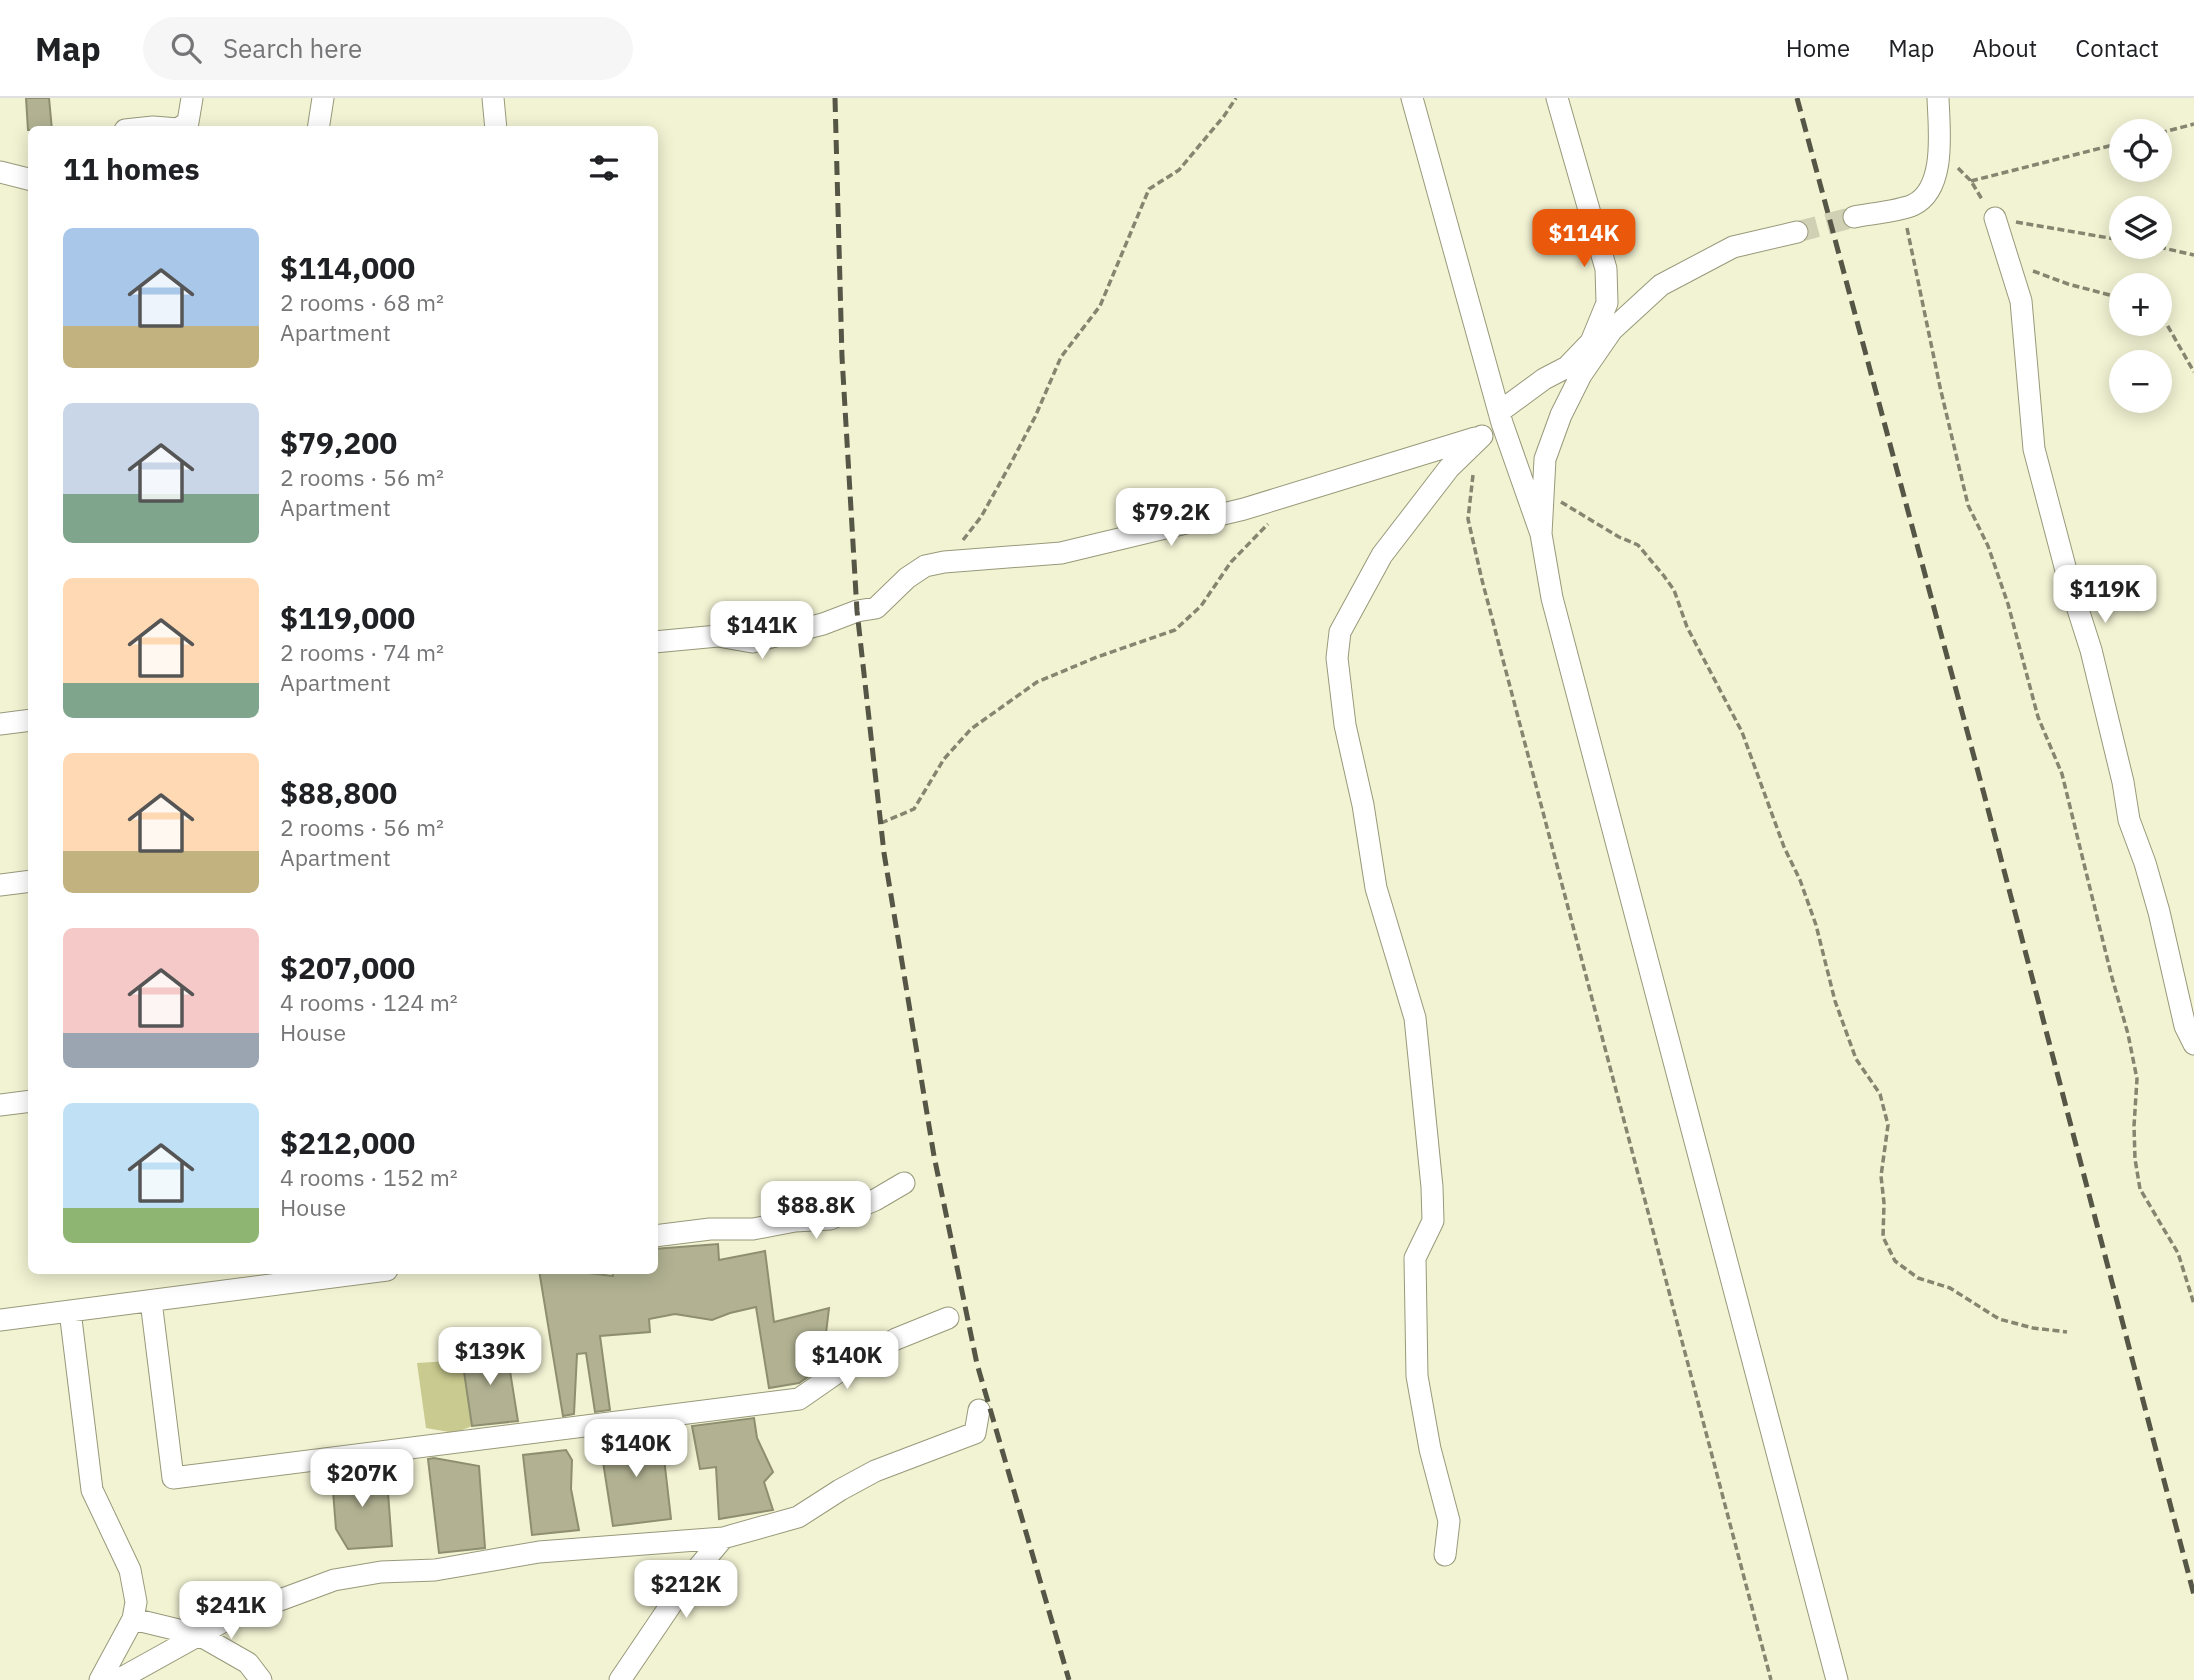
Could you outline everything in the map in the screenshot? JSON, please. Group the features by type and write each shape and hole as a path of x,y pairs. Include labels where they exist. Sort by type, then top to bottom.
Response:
{"street":[{"path":"182,126 188,122 192,98"},
{"path":"319,126 323,98"},
{"path":"493,98 496,126"},
{"path":"1412,98 1499,412 1541,534 1555,612 1837,1680"},
{"path":"1499,412 1544,379 1567,367 1591,342 1607,303 1606,269 1557,98"},
{"path":"1854,217 1914,204 1929,189 1941,150 1938,98"},
{"path":"0,172 28,179"},
{"path":"1995,218 2021,301 2034,449 2068,578 2091,650 2123,782 2129,820 2146,863 2185,1026 2194,1044"},
{"path":"1541,534 1545,459 1561,415 1581,375 1612,330 1661,285 1733,247 1797,232"},
{"path":"658,642 718,636 752,642 823,624 857,611 876,608 907,578 925,566 944,562 1061,553 1244,509 1482,436 1449,468 1414,510 1382,555 1339,632 1337,658 1345,725 1363,805 1376,888 1415,1018 1433,1221 1415,1258 1417,1376 1430,1449 1449,1521 1445,1555"},
{"path":"0,724 28,720"},
{"path":"0,885 28,882"},
{"path":"0,1105 28,1102"},
{"path":"658,1236 710,1229 753,1229 795,1221 830,1219 904,1184"},
{"path":"0,1320 357,1274"},
{"path":"151,1301 173,1478 799,1399 848,1365 896,1339 948,1318"},
{"path":"70,1311 92,1490 102,1516 130,1570 136,1602 134,1619 100,1680"},
{"path":"118,1680 226,1620 334,1580 381,1572 435,1570 539,1552 723,1538 798,1517 840,1489 874,1471 975,1433 979,1410"},
{"path":"620,1680 687,1581 723,1538"},
{"path":"134,1619 198,1635 248,1663 261,1680"}],"path":[{"path":"944,562 981,517 1035,417 1061,358 1100,306 1149,189 1178,170 1236,98"},
{"path":"2172,130 2194,124"},
{"path":"2109,146 1971,181 1995,218 2109,238"},
{"path":"1895,208 1907,229 1968,505 1988,546 2008,604 2038,717 2062,774 2080,838 2137,1079 2134,1126 2135,1159 2140,1189 2178,1253 2194,1304"},
{"path":"2172,250 2194,255"},
{"path":"2009,264 2109,295"},
{"path":"2172,334 2194,372"},
{"path":"1474,470 1468,519 1482,580 1771,1680"},
{"path":"1543,494 1569,505 1619,537 1638,545 1664,576 1674,590 1686,627 1742,732 1816,925 1835,1001 1856,1059 1880,1094 1888,1125 1881,1176 1884,1203 1883,1237 1895,1261 1918,1278 1950,1287 1999,1319 2033,1328 2067,1332"},
{"path":"881,823 914,809 944,759 971,729 1037,682 1097,657 1175,630 1201,606 1231,562 1279,513 1280,498"}],"green space":[{"path":"465,1360 472,1426 455,1433 426,1428 417,1363"}],"building":[{"path":"26,98 49,98 52,126 28,126 28,130"},
{"path":"718,1244 719,1260 765,1251 774,1322 829,1308 822,1367 799,1383 769,1388 756,1307 712,1320 675,1314 649,1319 650,1332 600,1336 610,1410 595,1412 586,1353 577,1354 574,1414 563,1416 540,1274 658,1274 658,1249"},
{"path":"506,1346 518,1421 472,1426 463,1365 468,1352"},
{"path":"754,1418 757,1438 773,1472 764,1482 773,1510 719,1519 716,1467 700,1469 692,1426"},
{"path":"661,1432 671,1519 613,1526 601,1449 609,1438"},
{"path":"566,1450 572,1460 571,1489 579,1530 532,1535 523,1455"},
{"path":"428,1459 479,1466 485,1548 439,1553"},
{"path":"367,1467 387,1479 392,1546 348,1549 336,1529 332,1478"}],"tunnel":[{"path":"1797,232 1854,217"}],"railway":[{"path":"835,98 842,357 857,611 884,853 934,1156 977,1364 1069,1680"},
{"path":"1797,98 1984,794 2194,1595"}]}
